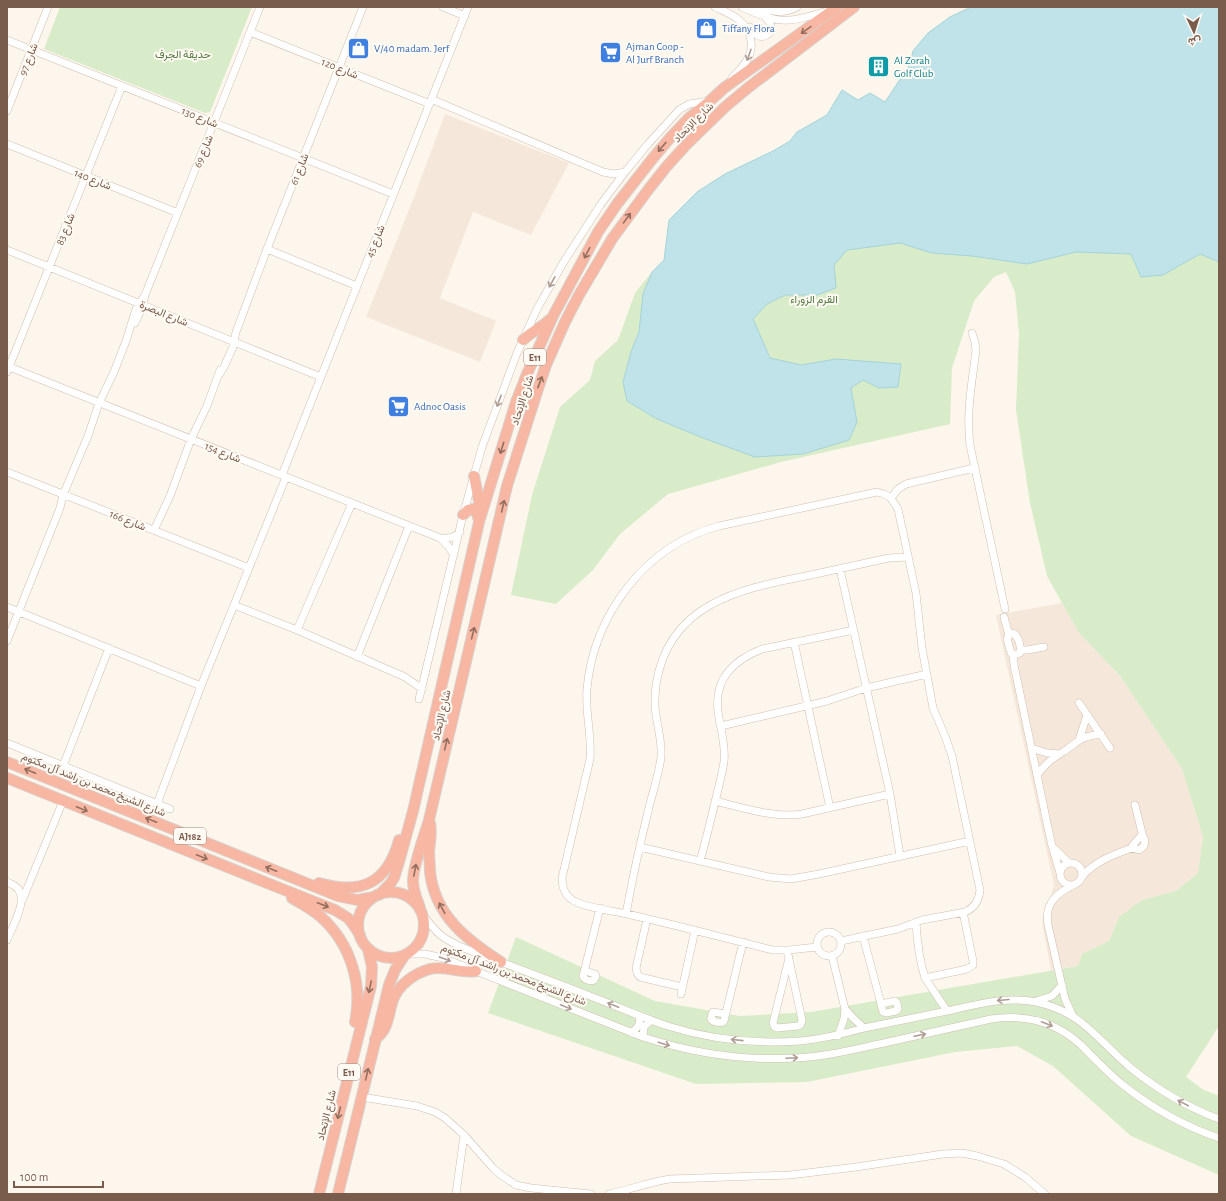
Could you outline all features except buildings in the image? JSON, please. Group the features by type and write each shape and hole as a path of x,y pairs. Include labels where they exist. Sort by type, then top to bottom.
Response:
{"highway":[{"name":"شارع الإتحاد","path":"421,912 415,894 413,879 415,866 429,820 507,486 546,366 565,322 579,295 616,233 667,166 686,145 725,107 749,87 854,7"},
{"name":"شارع الإتحاد","path":"376,896 390,884 396,873 413,811 480,518 516,402 552,316 598,232 617,204 670,138 689,118 712,100 724,88 836,8"},
{"path":"523,340 529,334 541,327 552,316"},
{"path":"474,476 480,518"},
{"path":"463,515 468,510 473,509 480,518"},
{"name":"شارع الشيخ محمد بن راشد آل مكتوم","path":"7,762 348,900 364,900 376,896"},
{"name":"AJ182","path":"7,778 342,913 352,923 360,935"},
{"path":"290,877 334,887 348,888 367,884 380,875 390,864 406,819 413,811"},
{"path":"429,820 431,830 431,874 434,889 443,910 453,924 467,938 501,962"},
{"path":"267,883 320,916 334,932 349,955 356,978 358,1002 354,1028 355,1034 358,1038"},
{"path":"388,892 406,896 414,901 421,912 424,924 424,933 420,942 406,955 395,958 385,958 376,955 368,949 363,942 358,926 361,914 367,902 376,896 388,892"},
{"name":"شارع الإتحاد","path":"319,1194 372,979 372,967 368,949"},
{"name":"E11","path":"338,1194 389,985 395,970 406,955"},
{"path":"375,1039 385,1029 393,999 396,994 402,986 416,974 438,968 468,972 476,971"}],"street":[{"name":"شارع 97","path":"7,111 48,7"},
{"name":"شارع 69","path":"7,641 76,471 88,436 93,429 101,403 112,381 126,341 131,333 141,304 260,7"},
{"name":"شارع 61","path":"156,531 168,508 170,496 179,473 184,465 193,440 205,415 219,375 224,368 232,341 267,250 363,7"},
{"path":"443,7 464,16"},
{"name":"شارع 45","path":"157,804 249,568 321,377 468,7"},
{"path":"715,7 747,24 757,35 767,35 771,29 771,25 765,17"},
{"path":"742,7 765,17 780,21 804,18 836,8"},
{"path":"756,7 786,12 797,7"},
{"path":"724,88 744,66 750,54 751,38 742,22"},
{"name":"شارع 120","path":"250,32 339,68 430,102 603,172 614,174 625,172"},
{"name":"شارع 130","path":"7,40 394,194"},
{"name":"شارع 83","path":"8,368 122,86"},
{"path":"420,699 463,515 482,447 510,369 537,309 601,204 648,144 684,106 712,100"},
{"name":"شارع 140","path":"7,144 178,213"},
{"path":"603,172 610,180 611,190"},
{"name":"شارع البصرة","path":"7,250 321,377"},
{"path":"267,250 357,286"},
{"path":"972,333 976,350 968,422 974,468 1005,613 1010,651 1013,654 1014,670 1053,848 1063,882 1066,884 1075,884"},
{"name":"شارع 154","path":"8,368 101,403 440,538 454,555"},
{"path":"891,498 898,488 906,484 974,468"},
{"name":"شارع 166","path":"7,472 249,568"},
{"path":"816,947 773,950 581,904 571,899 564,889 562,878 590,759 591,748 586,701 588,677 600,634 608,616 620,597 635,578 673,546 706,529 873,492 884,494 891,498 898,509 916,593 922,648 933,708 945,736 954,767 980,886 980,895 974,906 963,912 916,922 898,929 841,941"},
{"path":"297,630 352,503"},
{"path":"357,657 409,526"},
{"path":"440,538 451,538 460,532"},
{"path":"626,914 661,757 655,704 656,685 659,670 664,657 679,632 700,612 712,604 741,591 768,583 889,558 908,557"},
{"path":"840,569 890,794 900,856"},
{"path":"234,605 297,630 404,677 422,689"},
{"path":"7,607 202,686"},
{"path":"700,861 723,769 724,744 718,710 718,692 722,680 733,665 744,657 756,652 794,642 854,630"},
{"path":"1009,635 1013,633 1020,643 1020,653 1018,655 1013,654"},
{"path":"794,642 830,808"},
{"path":"1020,650 1044,647"},
{"path":"63,766 109,648"},
{"path":"404,677 418,677 425,674"},
{"path":"721,726 808,706 866,688 927,674"},
{"path":"1079,703 1110,748"},
{"path":"1079,740 1087,715"},
{"path":"1037,775 1047,762 1079,740 1085,737 1100,734"},
{"path":"7,743 170,809"},
{"path":"1031,748 1047,753 1059,754"},
{"path":"715,801 780,815 802,814 890,794"},
{"path":"7,940 63,801"},
{"path":"1073,1016 1067,1006 1047,920 1049,906 1058,894 1075,884 1094,866 1132,848 1135,850 1142,849 1145,840 1135,805"},
{"path":"640,847 769,877 784,879 799,878 970,841"},
{"path":"1053,848 1069,863"},
{"path":"1058,894 1061,868 1065,864 1074,863 1079,866 1094,866"},
{"path":"1079,866 1082,877"},
{"path":"7,882 20,891 22,901"},
{"path":"585,971 600,908"},
{"name":"شارع الشيخ محمد بن راشد آل مكتوم","path":"421,912 433,929 447,941 670,1027 722,1039 775,1042 802,1041 838,1036 864,1028 999,1000 1034,1002"},
{"path":"925,978 967,969 973,965 974,961 963,912"},
{"path":"647,919 636,968 637,973 640,977 681,990 694,930"},
{"path":"916,922 920,962 925,978 947,1011"},
{"path":"826,932 832,932 838,935 841,941 841,948 838,953 832,956 825,956 820,953 816,947 820,935 826,932"},
{"path":"863,936 881,1004"},
{"path":"726,1014 743,942"},
{"path":"787,950 789,958 802,1020 801,1024 798,1026 777,1028 774,1026 774,1023 789,958"},
{"name":"شارع الشيخ محمد بن راشد آل مكتوم","path":"406,955 425,954 434,956 476,971 632,1033 671,1046 716,1055 743,1058 769,1059 822,1056 1004,1017 1032,1019 1058,1028 1070,1036 1124,1086 1156,1108 1190,1126 1219,1138"},
{"path":"476,971 484,955"},
{"path":"832,956 845,1009 844,1019 838,1036"},
{"path":"1034,1002 1052,996 1062,985"},
{"path":"1034,1002 1073,1016 1093,1031 1116,1055 1145,1079 1180,1101 1219,1119"},
{"path":"845,1009 864,1028"},
{"path":"632,1033 639,1025 640,1016"},
{"path":"643,1037 644,1027 651,1020"},
{"path":"362,1097 417,1106 430,1110 445,1118 464,1135 493,1168 516,1184 531,1188 591,1194"},
{"path":"456,1194 464,1135"},
{"path":"610,1194 623,1192 670,1178 790,1175 943,1154 962,1153 1004,1164 1046,1194"}],"shaded area":[{"path":"445,114 569,163 531,235 473,212 440,298 496,321 480,362 366,317 416,192"},
{"path":"1062,603 1079,633 1120,676 1182,769 1203,837 1198,873 1176,891 1142,900 1119,917 1109,941 1082,954 1078,966 1051,970 1042,923 1054,885 996,615"}],"green space":[{"name":"حديقة الجرف","path":"60,7 252,7 210,112 205,113 44,49"},
{"path":"971,7 1219,7 1219,1026 1186,1077 1202,1089 1219,1096 1219,1175 1131,1136 1053,1066 1017,1046 955,1052 807,1082 696,1084 488,1013 516,937 655,1001 740,1016 811,1012 1078,966 1082,954 1109,941 1119,917 1142,900 1176,891 1198,873 1203,837 1182,769 1120,676 1079,633 1047,576 1030,503 1016,410 1019,334 1015,292 1006,272 994,277 974,301 952,368 950,424 781,462 668,494 620,534 593,570 556,604 511,595 532,495 560,407 590,380 595,361 618,340 635,293 664,260 669,220 697,192 725,174 773,151 790,141 797,132 827,115 842,90 858,100 870,93 885,102 909,66 913,51 928,33 950,17"}],"water":[{"name":"القرم الزوراء","path":"971,7 1219,7 1219,262 1200,254 1163,275 1141,277 1131,254 1076,252 1027,264 972,256 932,253 900,243 847,250 834,265 836,288 817,295 785,295 767,304 753,319 770,358 801,365 836,359 901,364 898,387 879,388 863,380 851,388 857,422 849,440 803,454 755,457 657,419 627,401 623,382 631,352 639,332 643,294 652,272 664,260 669,220 697,192 725,174 773,151 790,141 797,132 827,115 842,90 858,100 870,93 885,102 909,66 913,51 928,33 950,17"}],"place":[{"name":"Tiffany Flora","path":"707,28"},
{"name":"V/40 madam. Jerf","path":"359,48"},
{"name":"Ajman Coop - Al Jurf Branch","path":"611,52"},
{"name":"Al Zorah Golf Club","path":"878,66"},
{"name":"Adnoc Oasis","path":"399,406"}]}
